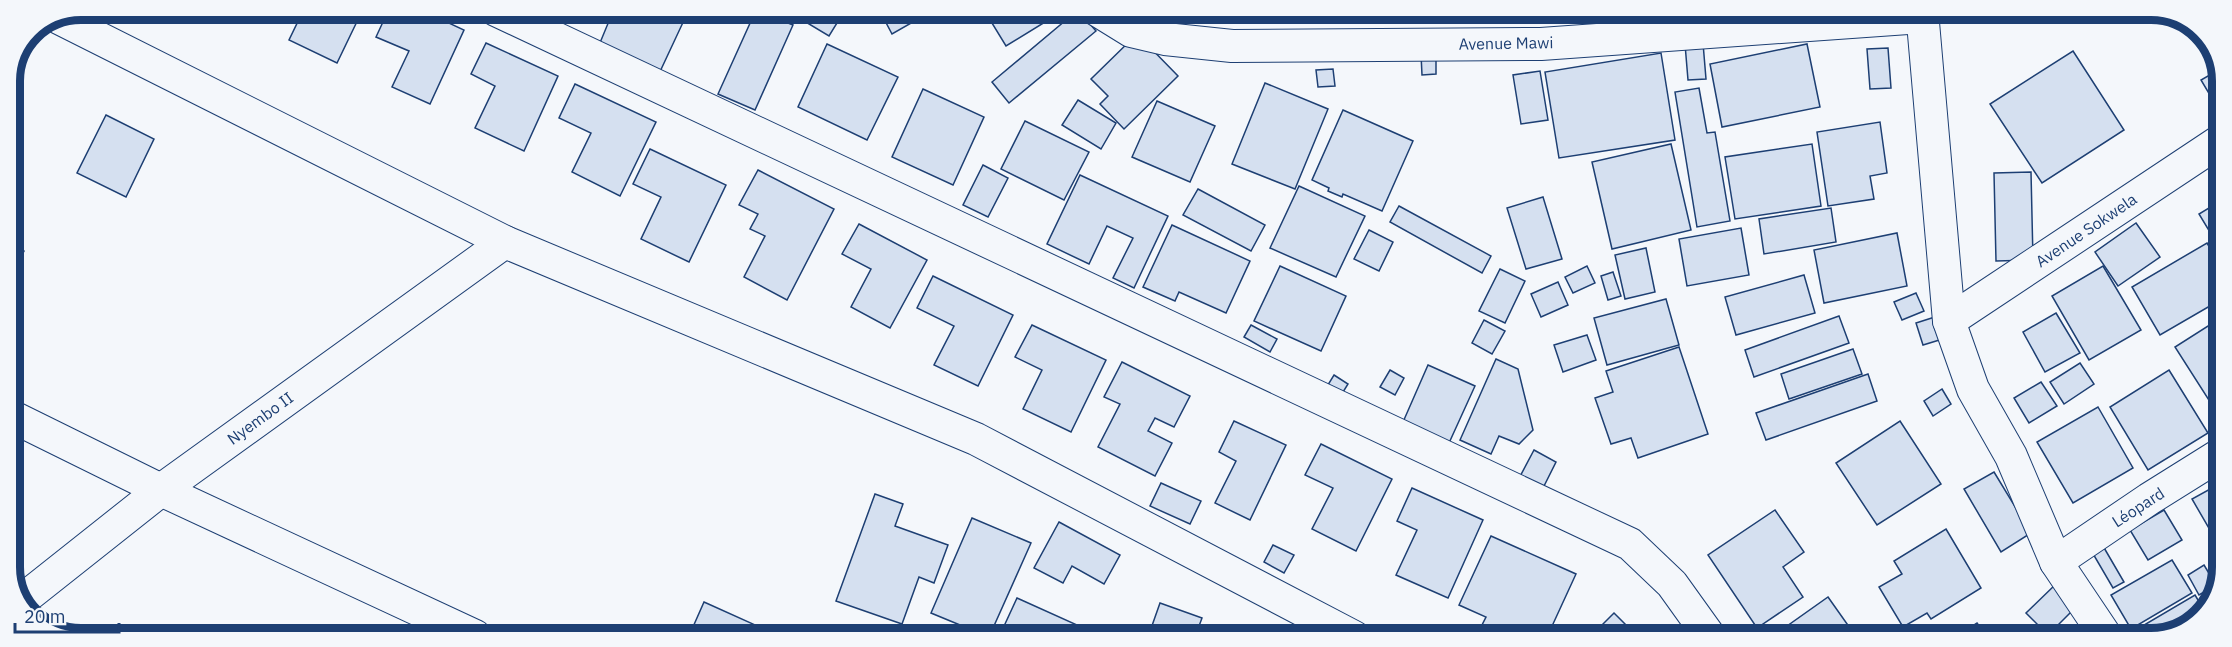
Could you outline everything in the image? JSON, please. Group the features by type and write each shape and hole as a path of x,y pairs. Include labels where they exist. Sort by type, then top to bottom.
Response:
{"street":[{"path":"519,20 1630,544 1672,584 1702,627"},
{"name":"Avenue Mawi","path":"1113,20 1131,31 1164,39 1232,46 1541,44 1846,20"},
{"path":"1923,20 1949,321 1973,389 2011,456 2056,562 2100,627"},
{"path":"66,22 504,242 976,439 1335,627"},
{"name":"Avenue Sokwela","path":"1949,321 2212,146"},
{"name":"Nyembo II","path":"27,596 161,490 504,242"},
{"path":"20,420 161,490 456,627"},
{"name":"Léopard","path":"2056,562 2212,460"}],"building":[{"path":"299,20 358,20 337,63 289,40"},
{"path":"384,20 443,20 464,30 430,104 392,87 409,51 376,37"},
{"path":"684,20 657,78 597,50 609,21"},
{"path":"751,20 781,20 793,25 755,110 718,94"},
{"path":"802,20 839,20 829,36"},
{"path":"885,20 916,20 892,34"},
{"path":"990,20 1048,20 1006,46"},
{"path":"1066,20 1087,20 1096,31 1009,103 992,82"},
{"path":"1137,34 1178,76 1124,129 1100,104 1108,96 1091,79"},
{"path":"486,43 558,76 524,151 475,128 495,86 471,74"},
{"path":"1703,43 1706,79 1688,80 1685,44"},
{"path":"827,44 898,77 867,140 798,107"},
{"path":"1807,44 1820,107 1722,127 1710,64"},
{"path":"1888,48 1891,88 1870,89 1867,49"},
{"path":"2073,51 2124,130 2042,183 1990,104"},
{"path":"1661,53 1675,140 1559,158 1545,72"},
{"path":"1421,54 1436,54 1436,74 1422,75"},
{"path":"1333,69 1335,86 1318,87 1316,70"},
{"path":"1540,71 1548,120 1521,124 1513,75"},
{"path":"2212,74 2212,99 2201,80"},
{"path":"1265,83 1328,109 1295,189 1232,164"},
{"path":"575,84 656,122 620,196 572,172 591,133 559,118"},
{"path":"1699,88 1707,133 1715,132 1730,221 1697,227 1675,92"},
{"path":"923,89 984,117 953,185 892,157"},
{"path":"1078,100 1116,123 1101,149 1062,125"},
{"path":"1157,101 1215,126 1190,182 1132,157"},
{"path":"1343,110 1413,141 1382,211 1343,194 1342,197 1328,191 1329,188 1312,180"},
{"path":"106,115 154,139 126,197 77,173"},
{"path":"1025,121 1089,152 1064,200 1001,169"},
{"path":"1880,122 1887,173 1870,176 1874,199 1828,206 1817,132"},
{"path":"1671,144 1691,230 1612,249 1592,162"},
{"path":"1812,144 1821,206 1735,219 1725,157"},
{"path":"650,149 726,185 689,262 641,239 661,197 633,184"},
{"path":"983,165 1008,178 988,217 963,205"},
{"path":"758,170 834,209 787,300 744,277 765,236 750,229 758,214 739,205"},
{"path":"2031,172 2033,260 1996,261 1994,173"},
{"path":"1080,175 1168,216 1134,288 1113,278 1133,238 1107,226 1089,264 1047,244"},
{"path":"1299,186 1365,216 1336,277 1270,248"},
{"path":"1198,189 1265,225 1251,251 1183,215"},
{"path":"1543,197 1562,259 1526,269 1507,208"},
{"path":"1399,206 1491,256 1482,273 1390,222"},
{"path":"2212,206 2212,235 2199,214"},
{"path":"1831,208 1836,242 1764,254 1759,219"},
{"path":"2136,223 2160,257 2118,286 2095,252"},
{"path":"859,224 927,260 890,328 851,307 871,269 842,254"},
{"path":"1172,225 1250,261 1226,313 1179,292 1175,301 1143,287"},
{"path":"1741,228 1749,275 1687,286 1679,239"},
{"path":"1369,230 1393,242 1379,271 1354,259"},
{"path":"1897,233 1907,286 1824,303 1814,250"},
{"path":"2207,243 2212,251 2212,305 2160,335 2132,287"},
{"path":"1646,248 1655,292 1625,299 1615,255"},
{"path":"1280,266 1346,296 1321,351 1254,321"},
{"path":"1587,266 1595,283 1573,293 1565,277"},
{"path":"2103,266 2141,330 2089,360 2052,296"},
{"path":"1500,269 1525,281 1505,323 1479,311"},
{"path":"1613,272 1621,296 1608,300 1601,276"},
{"path":"1804,275 1815,313 1736,335 1725,297"},
{"path":"933,276 1013,315 978,386 934,365 954,326 917,308"},
{"path":"1558,282 1568,305 1541,317 1531,294"},
{"path":"1916,293 1924,311 1902,320 1894,302"},
{"path":"1666,299 1679,345 1607,365 1594,318"},
{"path":"2056,313 2080,353 2045,372 2023,332"},
{"path":"1839,316 1849,343 1754,377 1745,350"},
{"path":"1938,316 1946,338 1923,345 1916,323"},
{"path":"1484,320 1505,331 1492,354 1472,343"},
{"path":"2212,323 2212,405 2175,347"},
{"path":"1032,325 1106,360 1071,432 1023,409 1042,370 1015,357"},
{"path":"1251,325 1277,339 1270,352 1244,337"},
{"path":"1587,335 1596,360 1563,372 1554,345"},
{"path":"1679,347 1708,434 1638,458 1631,438 1611,444 1595,398 1613,392 1606,371"},
{"path":"1853,349 1862,374 1789,399 1781,374"},
{"path":"1496,359 1518,369 1533,430 1519,444 1499,436 1491,454 1460,440"},
{"path":"1122,362 1190,396 1174,427 1155,418 1148,431 1172,443 1155,476 1098,447 1120,404 1104,397"},
{"path":"2080,363 2094,384 2064,404 2050,382"},
{"path":"1428,365 1475,386 1449,443 1403,422"},
{"path":"1390,370 1404,378 1395,395 1380,387"},
{"path":"2169,370 2208,433 2148,470 2110,407"},
{"path":"1868,374 1877,401 1766,440 1756,413"},
{"path":"1334,375 1348,384 1340,397 1326,388"},
{"path":"2041,382 2057,406 2029,423 2014,398"},
{"path":"1942,389 1951,404 1933,416 1924,401"},
{"path":"2098,407 2133,468 2073,503 2037,442"},
{"path":"1234,421 1286,445 1250,520 1215,503 1236,461 1219,452"},
{"path":"1900,421 1941,484 1877,525 1836,463"},
{"path":"1321,444 1392,479 1356,551 1312,529 1333,488 1305,475"},
{"path":"1534,450 1556,462 1539,496 1516,484"},
{"path":"1994,472 2031,533 2001,552 1964,489"},
{"path":"1161,483 1201,501 1190,524 1150,506"},
{"path":"1412,488 1483,520 1448,598 1396,575 1417,530 1397,521"},
{"path":"2212,488 2212,533 2192,499"},
{"path":"875,494 903,504 895,526 948,545 934,583 919,577 902,624 836,601"},
{"path":"1775,510 1804,552 1783,567 1803,597 1756,627 1708,555"},
{"path":"2164,510 2182,540 2148,560 2130,530"},
{"path":"972,518 1031,543 993,627 965,627 931,613"},
{"path":"1059,522 1120,555 1104,584 1072,566 1063,583 1034,568"},
{"path":"1946,529 1981,588 1931,619 1927,613 1903,627 1879,587 1902,574 1894,561"},
{"path":"1491,536 1576,574 1552,627 1481,627 1486,617 1459,605"},
{"path":"1273,545 1294,555 1284,573 1264,562"},
{"path":"2103,546 2124,582 2113,588 2092,552"},
{"path":"2172,560 2192,593 2134,627 2130,627 2111,595"},
{"path":"2204,565 2211,577 2208,590 2199,595 2188,575"},
{"path":"2058,582 2079,604 2056,627 2040,627 2026,613"},
{"path":"2195,595 2200,603 2195,610 2179,621 2160,627 2141,627"},
{"path":"1828,597 1849,627 1786,627"},
{"path":"1017,598 1082,627 1004,627"},
{"path":"704,602 759,627 693,627"},
{"path":"1160,603 1202,618 1199,627 1152,627"},
{"path":"1614,613 1628,627 1600,627"}]}
